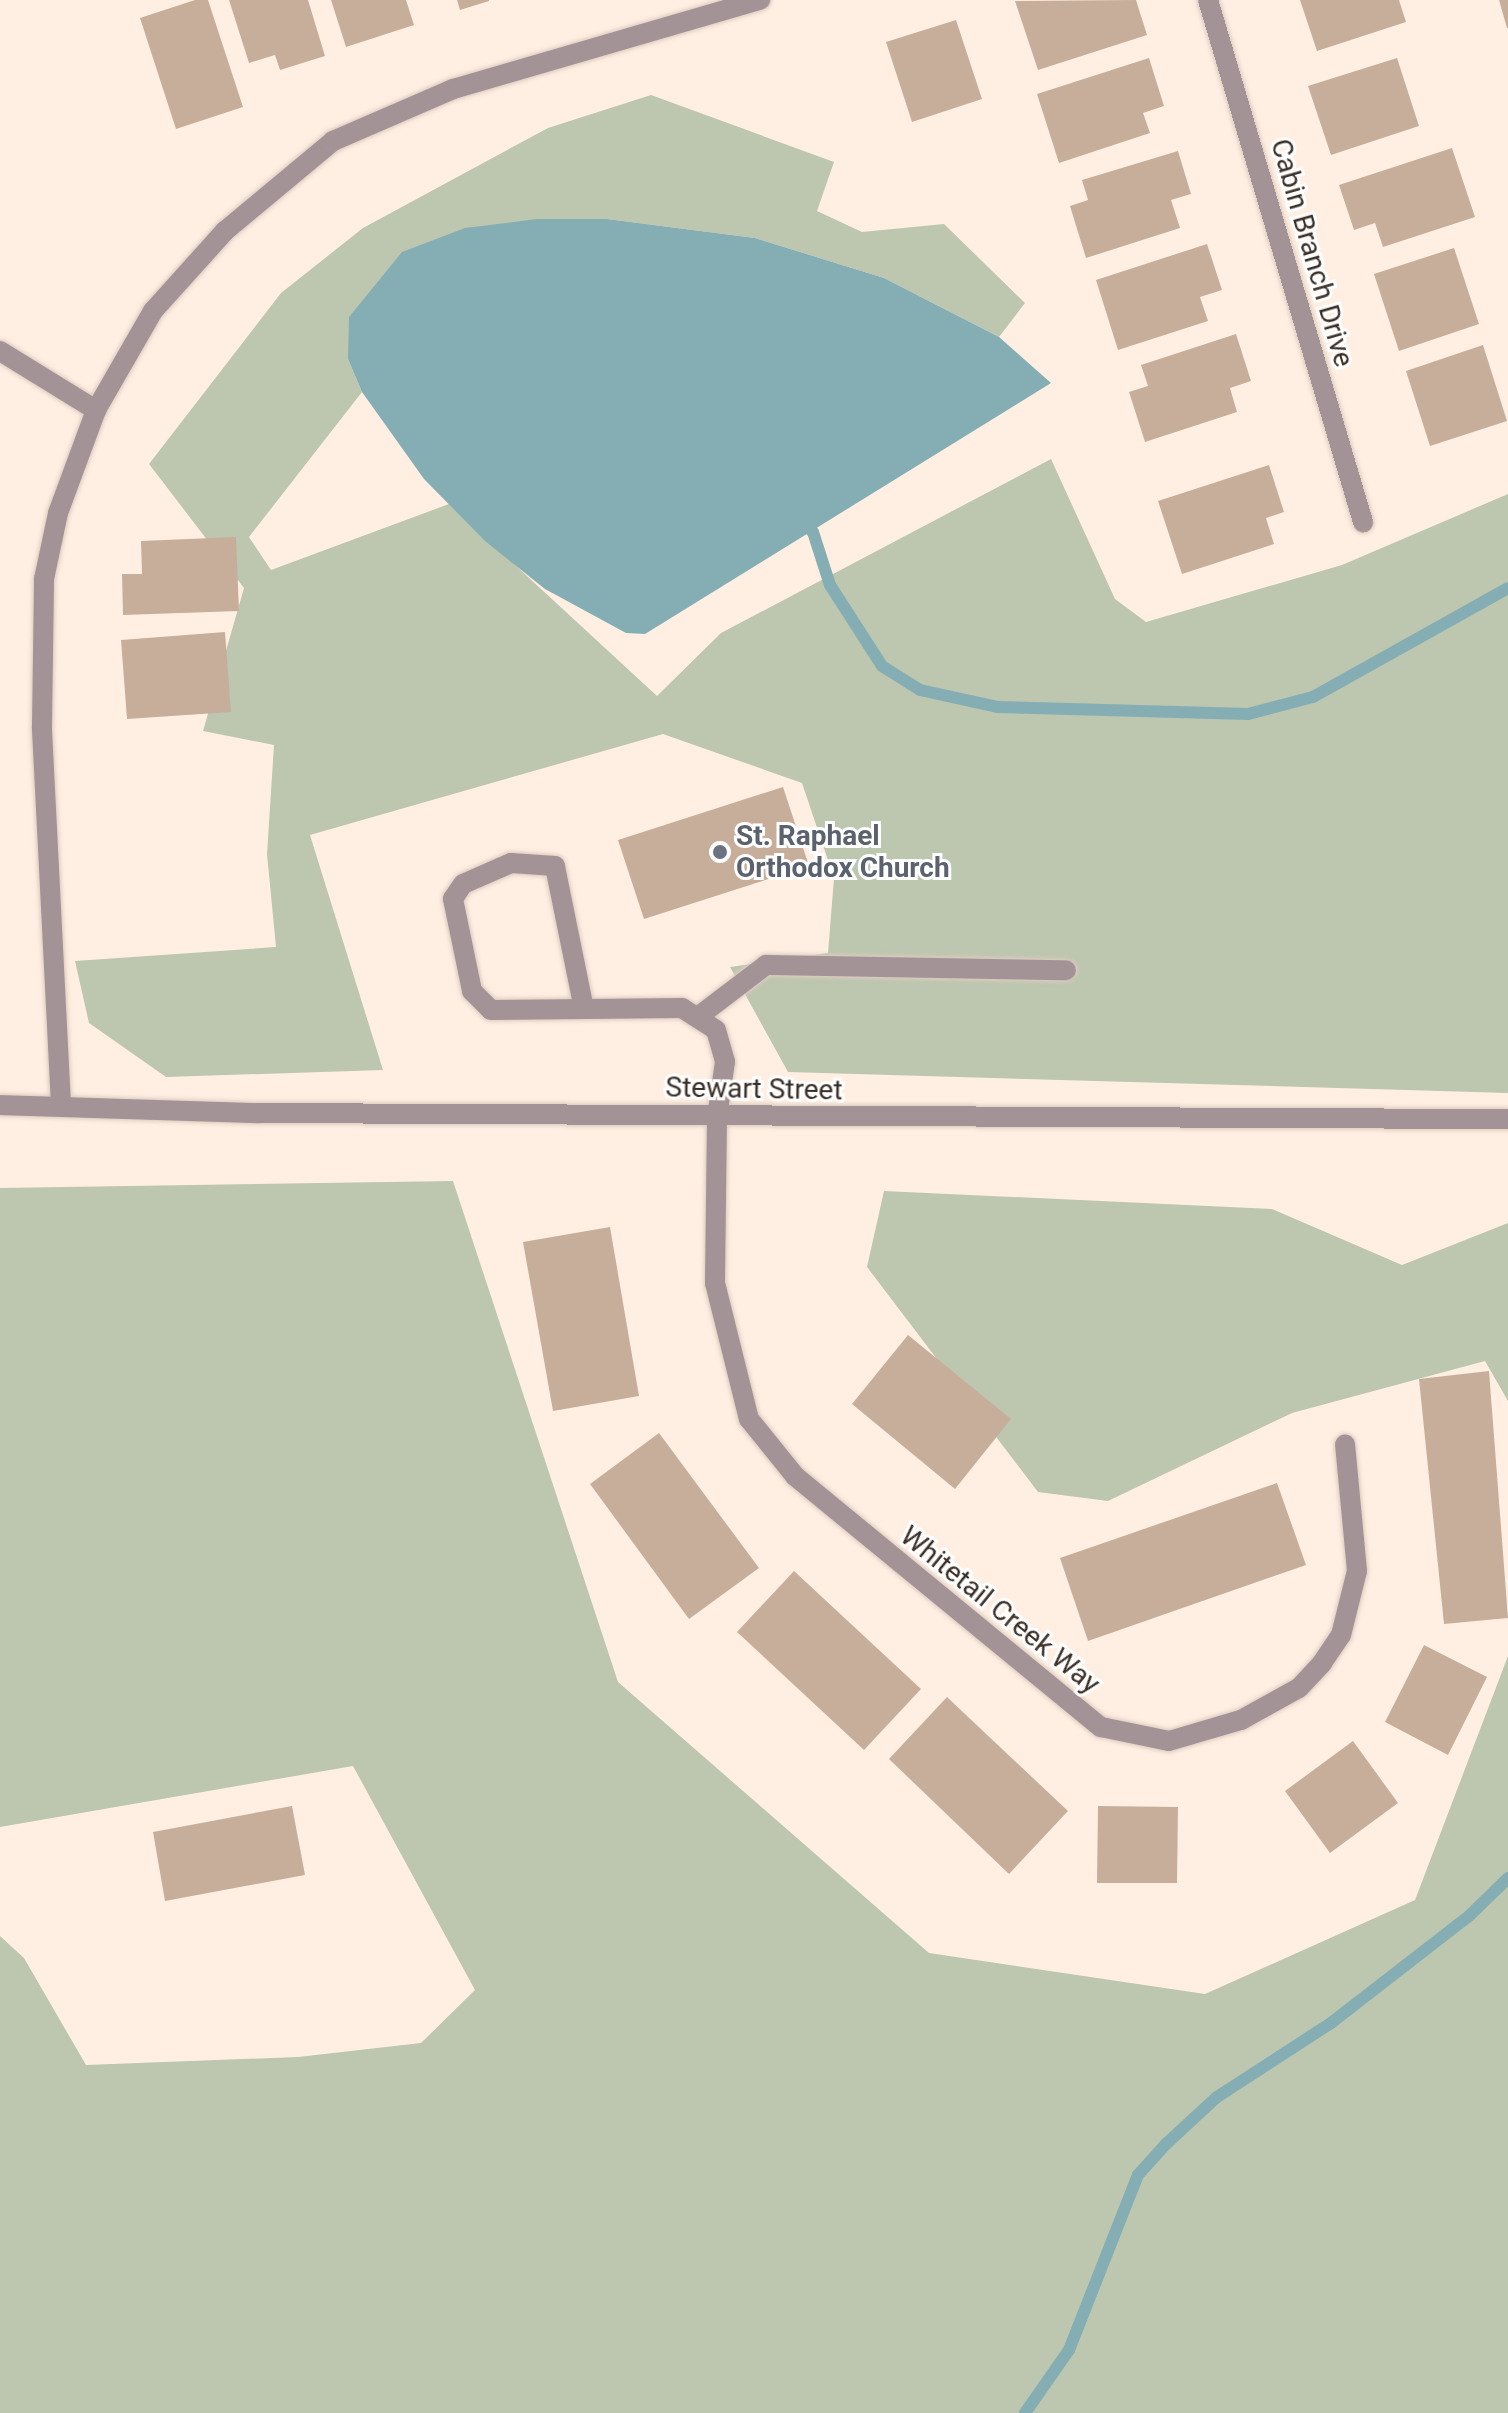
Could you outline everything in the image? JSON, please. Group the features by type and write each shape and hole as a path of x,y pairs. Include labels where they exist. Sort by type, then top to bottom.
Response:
{"street":[{"path":"61,1105 42,726 44,579 58,513 96,410 153,311 225,231 333,141 453,89 760,0"},
{"name":"Cabin Branch Drive","path":"1208,0 1363,522"},
{"path":"0,351 96,410"},
{"path":"584,1009 555,866 511,863 463,884 453,899 472,991 491,1010 682,1008 699,1016 766,965 1066,970"},
{"name":"Whitetail Creek Way","path":"699,1016 716,1030 725,1062 717,1117 715,1283 749,1419 795,1476 1101,1727 1169,1741 1241,1720 1299,1688 1322,1663 1341,1635 1357,1571 1345,1445"},
{"name":"Stewart Street","path":"0,1105 717,1117 1508,1119"}],"green space":[{"path":"651,95 834,162 817,211 862,232 944,224 1025,303 999,337 884,278 755,238 607,219 537,219 348,359 362,392 249,537 271,570 449,504 657,696 721,633 1051,459 1115,599 1146,622 1342,565 1508,494 1508,1093 788,1072 730,967 828,953 834,878 802,783 663,734 310,835 383,1070 166,1077 89,1023 75,961 276,947 267,854 274,745 203,731 244,588 149,464 281,293 363,228 548,128"},
{"path":"453,1181 618,1682 929,1953 1205,1994 1415,1900 1508,1656 1508,2413 0,2413 0,1936 24,1958 86,2065 298,2057 421,2043 475,1990 353,1766 0,1827 0,1188"},
{"path":"884,1191 1272,1209 1402,1265 1508,1223 1508,1401 1485,1361 1292,1413 1108,1501 1038,1492 867,1267"}],"water":[{"path":"537,219 607,219 755,238 884,278 999,337 1051,383 645,634 626,633 545,589 485,541 424,479 362,392 348,359 349,317 402,252 465,228"}],"building":[{"path":"195,0 208,0 243,107 176,129 140,18"},
{"path":"229,0 308,0 325,56 280,70 275,55 249,63"},
{"path":"331,0 406,0 414,25 346,47"},
{"path":"457,0 489,0 489,1 460,10"},
{"path":"1136,0 1147,35 1038,70 1015,1"},
{"path":"1300,0 1399,0 1406,22 1317,51"},
{"path":"1499,0 1508,0 1508,28 1507,28"},
{"path":"956,20 982,99 912,122 886,42"},
{"path":"1149,58 1164,106 1143,113 1150,133 1059,163 1037,94"},
{"path":"1397,58 1419,126 1331,155 1308,86"},
{"path":"1452,148 1475,217 1383,247 1375,223 1354,230 1339,185"},
{"path":"1178,151 1191,194 1171,200 1180,228 1086,258 1070,206 1088,200 1082,180"},
{"path":"1207,244 1222,290 1200,297 1208,321 1118,350 1096,280"},
{"path":"1454,248 1479,324 1399,351 1374,274"},
{"path":"1236,334 1251,381 1230,388 1237,412 1145,442 1129,392 1148,386 1141,365"},
{"path":"1483,345 1507,421 1430,446 1406,371"},
{"path":"1269,465 1284,512 1266,518 1274,544 1182,574 1158,501"},
{"path":"236,537 239,611 123,615 122,574 142,574 141,541"},
{"path":"225,632 231,712 127,719 121,640"},
{"path":"783,787 809,866 644,919 618,840"},
{"path":"610,1227 639,1396 553,1411 523,1242"},
{"path":"908,1335 1011,1419 955,1489 852,1404"},
{"path":"1489,1371 1508,1618 1444,1624 1419,1379"},
{"path":"659,1433 759,1568 689,1619 590,1484"},
{"path":"1277,1483 1306,1565 1088,1641 1060,1558"},
{"path":"794,1571 921,1689 864,1750 737,1632"},
{"path":"1424,1645 1487,1677 1448,1755 1385,1722"},
{"path":"947,1697 1068,1811 1009,1874 889,1759"},
{"path":"1353,1741 1398,1803 1330,1853 1285,1791"},
{"path":"292,1806 305,1875 165,1901 153,1832"},
{"path":"1098,1806 1178,1807 1177,1883 1097,1883"}],"waterway":[{"path":"801,521 813,532 830,585 882,666 920,690 997,707 1248,714 1313,697 1508,588"},
{"path":"1025,2413 1069,2350 1138,2175 1217,2097 1331,2023 1470,1915 1508,1878"}],"place":[{"name":"St. Raphael Orthodox Church","path":"720,852"}]}
